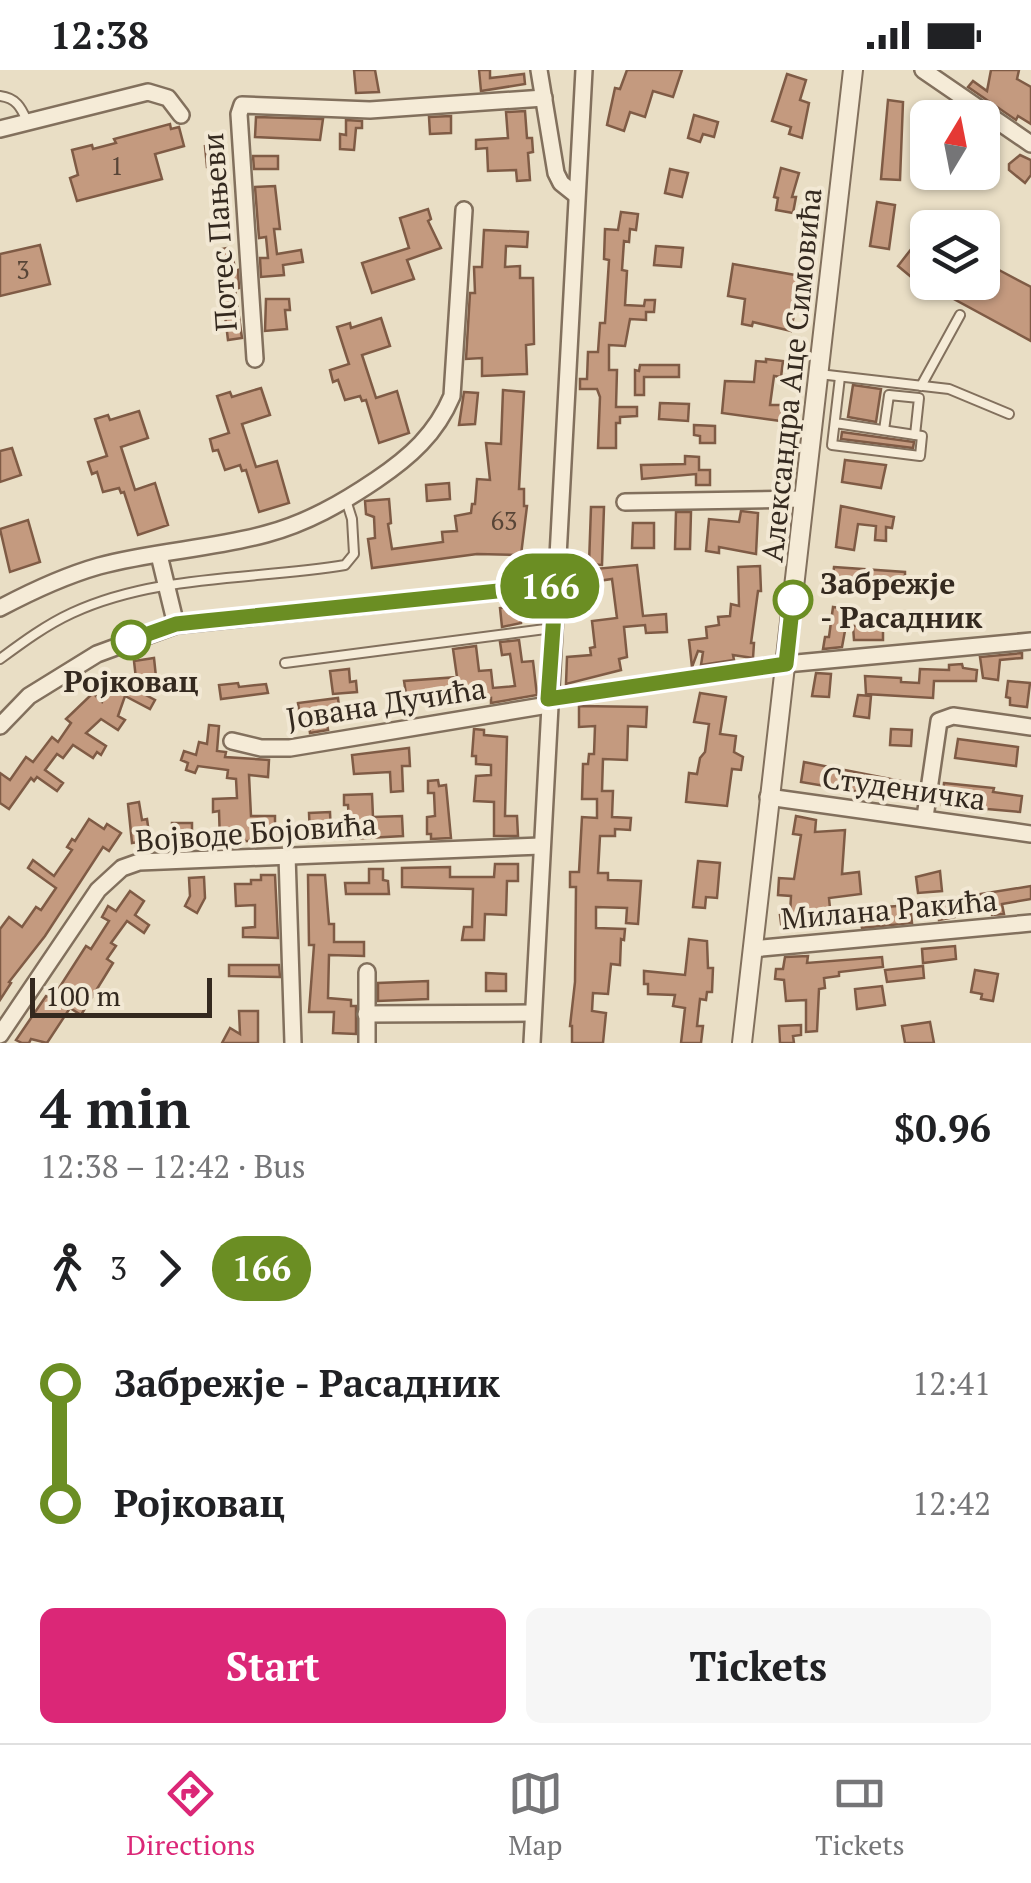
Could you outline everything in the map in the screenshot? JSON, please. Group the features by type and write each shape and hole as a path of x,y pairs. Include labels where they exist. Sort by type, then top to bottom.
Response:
{"street":[{"path":"539,70 556,172 576,195"},
{"path":"532,1043 584,70"},
{"name":"Александра Аце Симовића","path":"742,1043 853,70"},
{"path":"923,70 1031,144"},
{"path":"0,129 148,92 168,98 181,115"},
{"name":"Потес Пањеви","path":"255,358 239,114 242,105 370,110 544,98"},
{"path":"0,608 60,578 100,566 262,536 313,518 392,470 426,441 452,396 464,210"},
{"path":"625,502 804,499"},
{"path":"159,554 176,624"},
{"path":"0,726 29,696 98,654 176,624 556,585"},
{"name":"Јована Дучића","path":"232,741 261,748 290,748 786,664 1031,640"},
{"path":"924,817 939,721 953,716 1031,727"},
{"name":"Студеничка","path":"768,797 1031,834"},
{"name":"Војводе Бојовића","path":"0,1035 98,890 122,868 162,859 541,846"},
{"path":"287,855 293,1043"},
{"name":"Милана Ракића","path":"752,949 1031,923"},
{"path":"366,972 366,1043"},
{"path":"366,1014 533,1013"}],"lane":[{"path":"0,96 20,104 28,121"},
{"path":"921,386 960,315"},
{"path":"818,374 949,389 1009,414"},
{"path":"835,423 922,436 920,456 832,445 840,377"},
{"path":"884,430 889,394 919,398 914,435"},
{"path":"0,659 73,612 167,585 345,566 354,554 352,519 346,500"},
{"path":"285,662 554,628"}],"building":[{"path":"354,70 375,70 379,92 356,93"},
{"path":"479,70 490,70 490,78 524,74 525,84 481,91"},
{"path":"627,70 682,70 673,97 653,91 645,117 630,112 624,131 607,125 615,88 620,89"},
{"path":"991,70 1019,70 1017,79 1031,87 1031,124 1000,109 1000,100 987,100 968,87 973,81 987,91"},
{"path":"787,74 806,80 800,100 809,103 802,138 789,134 791,127 772,121"},
{"path":"888,100 903,102 900,180 881,179"},
{"path":"525,111 527,138 532,138 533,152 528,153 530,180 517,181 516,170 488,171 487,148 476,149 476,140 508,138 506,112"},
{"path":"694,115 718,122 714,137 703,134 700,142 688,138"},
{"path":"451,116 451,133 430,134 429,117"},
{"path":"256,117 323,119 320,140 255,137"},
{"path":"346,120 362,121 362,128 356,128 354,150 340,149 340,134 346,135"},
{"path":"170,124 171,129 179,127 184,146 155,154 162,179 77,201 70,178 78,175 72,150 116,143 114,139"},
{"path":"223,144 225,158 218,159 218,166 207,167 205,146"},
{"path":"1020,155 1031,160 1031,175 1025,183 1009,170 1009,164"},
{"path":"253,156 278,156 278,169 254,169"},
{"path":"781,168 799,173 792,197 796,197 793,213 776,210 778,198 774,197"},
{"path":"670,169 688,173 682,197 665,193"},
{"path":"275,186 280,229 274,229 277,254 301,250 303,262 283,265 284,275 261,277 260,258 268,258 266,237 259,238 255,187"},
{"path":"877,202 895,205 889,249 870,246"},
{"path":"428,209 428,221 441,248 407,260 414,279 372,293 362,263 409,248 400,218"},
{"path":"621,212 638,214 636,230 630,229 629,242 624,241 625,305 644,306 645,300 655,300 654,312 646,312 646,320 630,319 625,346 609,345 609,370 617,370 616,407 637,407 637,416 620,417 620,423 616,423 616,448 598,448 600,397 597,389 580,389 580,379 587,379 588,352 598,352 600,323 605,323 609,260 604,259 605,229 618,230"},
{"path":"484,230 528,232 527,247 506,246 505,267 520,266 520,278 533,278 534,344 526,345 527,374 482,376 482,358 466,359 470,293 475,293 474,267 482,267"},
{"path":"40,245 50,284 0,296 0,254"},
{"path":"656,246 683,248 681,267 654,265"},
{"path":"217,250 232,250 235,271 238,270 239,288 235,289 242,338 228,340"},
{"path":"910,251 910,276 898,266"},
{"path":"733,264 801,276 791,331 753,322 752,326 742,324 745,299 728,296"},
{"path":"1000,271 1031,287 1031,341 956,300 1000,300"},
{"path":"266,299 289,299 290,310 285,310 287,329 265,331"},
{"path":"381,318 390,346 362,355 376,398 397,391 409,433 379,443 366,400 362,401 360,396 345,400 330,370 349,364 337,327 350,323 351,328"},
{"path":"756,361 783,361 781,377 774,376 770,405 783,405 781,421 722,413 725,381 754,382"},
{"path":"640,365 679,365 679,377 644,377 644,395 635,395 635,370 639,371"},
{"path":"853,385 881,389 876,422 848,417"},
{"path":"261,388 270,415 242,424 256,467 277,461 289,503 259,512 246,470 242,471 240,465 225,470 210,439 229,433 217,396 230,392 232,397"},
{"path":"503,390 524,392 519,489 524,489 527,506 521,555 477,554 372,568 368,539 375,538 374,517 366,514 365,501 389,499 392,549 443,542 442,532 457,531 455,516 471,513 477,479 490,480 486,443 501,444"},
{"path":"464,392 478,393 475,424 459,425"},
{"path":"660,403 689,404 688,421 659,419"},
{"path":"139,411 148,438 121,447 135,490 155,483 168,525 138,535 124,492 119,488 103,492 97,472 92,474 88,462 107,456 95,419 108,415 110,420"},
{"path":"694,425 715,426 715,443 700,443 700,436 694,435"},
{"path":"842,432 914,442 913,448 841,439"},
{"path":"12,448 21,475 0,482 0,451"},
{"path":"685,456 699,457 699,470 710,470 710,485 696,485 696,474 642,479 641,465 685,464"},
{"path":"845,460 886,465 881,488 842,482"},
{"path":"449,483 450,499 427,501 426,485"},
{"path":"841,506 894,517 892,528 886,527 886,541 875,540 876,526 858,524 854,550 836,547"},
{"path":"591,507 604,507 602,565 589,564"},
{"path":"741,511 758,513 756,554 719,547 719,553 706,551 709,519 739,522"},
{"path":"676,512 691,512 690,549 675,549"},
{"path":"28,520 40,562 10,572 0,529"},
{"path":"633,523 654,523 654,548 632,548"},
{"path":"637,565 643,616 666,614 667,632 646,633 645,625 624,627 627,657 619,659 621,670 566,684 567,657 591,655 590,648 595,647 592,621 617,618 612,579 598,581 594,569"},
{"path":"760,566 761,591 751,643 753,658 733,655 734,660 701,665 703,652 698,651 692,667 689,640 707,638 706,627 719,625 718,617 730,616 731,604 739,606 738,567"},
{"path":"834,567 905,572 905,581 852,578 851,587 832,585"},
{"path":"519,606 521,623 502,627 500,608"},
{"path":"833,607 849,609 842,647 823,649 825,637 829,637"},
{"path":"883,625 883,640 854,640 853,626"},
{"path":"519,640 522,662 533,661 537,695 491,703 491,698 479,700 478,689 471,688 406,694 404,681 457,677 453,649 476,646 479,671 491,670 493,688 515,686 510,654 502,655 500,642"},
{"path":"1022,653 1022,658 1000,660 998,680 983,678 980,657"},
{"path":"154,658 156,677 136,679 134,661"},
{"path":"962,664 963,668 977,670 976,681 934,681 933,698 866,694 865,676 919,683 920,669 949,670 949,665"},
{"path":"349,669 350,682 356,681 357,692 333,694 330,671"},
{"path":"816,673 831,674 829,697 812,696"},
{"path":"114,678 155,700 150,709 125,696 118,716 125,720 118,730 101,719 86,733 106,746 101,755 97,752 93,758 73,745 63,758 57,754 45,770 63,783 57,791 37,777 34,781 31,778 9,809 0,803 0,773 10,780 26,757 33,762 52,737 58,742 71,723 66,719 93,693 102,702"},
{"path":"1008,681 1030,683 1027,707 1010,705 1010,698 1006,697"},
{"path":"238,683 239,687 266,684 268,693 221,699 219,685"},
{"path":"700,693 726,697 720,734 736,736 734,752 743,757 741,770 732,769 727,806 686,802 689,773 697,774 709,724 694,722"},
{"path":"858,695 871,696 869,718 854,716"},
{"path":"338,698 340,715 326,716 328,730 310,733 308,718 300,719 298,703"},
{"path":"579,706 647,707 646,727 628,726 627,760 603,759 602,791 613,791 612,817 631,818 630,830 615,829 615,836 600,836 598,873 608,873 608,880 641,881 638,924 626,923 627,908 596,907 596,928 625,929 620,965 611,964 608,994 593,993 592,1011 606,1013 603,1043 572,1043 570,1026 575,982 576,887 570,887 570,872 579,872 582,817 597,818 597,799 582,799 583,764 588,764 589,754 594,754 595,726 579,727"},
{"path":"209,725 219,726 217,751 226,752 225,757 269,760 268,777 249,775 251,816 275,816 275,840 220,842 219,811 213,812 213,799 237,798 236,779 227,778 228,770 198,766 195,773 186,770 188,763 181,760 184,751 196,755 199,742 207,744"},
{"path":"474,729 484,730 484,735 507,737 505,816 517,816 518,836 494,836 494,802 474,801 476,776 491,775 491,765 476,764 476,756 472,756"},
{"path":"891,729 912,730 911,746 890,745"},
{"path":"958,739 1018,747 1016,766 955,758"},
{"path":"409,748 410,766 402,766 403,791 391,792 390,772 354,774 352,755"},
{"path":"804,762 916,784 914,801 801,782"},
{"path":"438,780 439,786 446,785 451,838 431,839 431,834 427,834 427,817 435,816 434,793 428,793 428,781"},
{"path":"944,783 994,788 993,792 1022,796 1020,812 942,805"},
{"path":"372,794 373,817 402,816 403,836 350,839 344,795"},
{"path":"139,802 150,840 132,843 128,804"},
{"path":"330,812 331,835 310,836 309,813"},
{"path":"796,816 816,820 815,832 845,830 842,874 859,872 861,894 829,898 831,918 805,921 806,929 782,931 780,915 790,914 791,896 778,895 779,878 794,879 801,835 793,834"},
{"path":"89,819 104,829 107,824 121,833 109,851 103,847 0,1000 0,929 9,917 22,927 36,907 41,910 56,888 28,868 33,860 54,876 72,850 67,847"},
{"path":"172,823 192,823 192,849 173,849"},
{"path":"698,861 720,863 717,898 706,897 705,908 693,907"},
{"path":"495,864 518,864 518,881 507,881 506,915 485,914 484,940 462,940 464,927 472,927 473,889 402,887 402,868 450,867 450,877 494,877"},
{"path":"369,869 383,869 389,894 346,894 345,883 369,883"},
{"path":"940,871 942,891 918,893 916,877"},
{"path":"261,875 275,875 278,938 243,937 243,928 255,927 255,905 236,906 235,884 251,884 251,880 261,880"},
{"path":"308,875 325,875 334,942 364,942 364,956 329,955 328,998 351,1000 351,1006 356,1006 356,1034 333,1033 334,1012 309,1012 314,945 309,945"},
{"path":"204,877 205,898 197,913 185,906 190,896 189,878"},
{"path":"1031,886 1031,899 1002,904 1004,914 992,915 991,910 939,920 937,901"},
{"path":"130,891 144,901 135,915 149,925 144,933 127,921 111,943 116,946 107,959 113,963 81,1015 70,1008 47,1043 16,1040 46,996 52,999 86,946 91,949 109,921 102,917 108,906 116,911"},
{"path":"910,905 912,923 862,928 860,920 885,914 885,907"},
{"path":"689,939 707,941 708,968 713,968 712,992 707,992 706,1000 700,999 697,1026 703,1026 701,1043 681,1043 685,1008 673,1006 675,995 648,994 648,984 644,984 644,971 685,975"},
{"path":"955,946 956,959 923,963 922,949"},
{"path":"808,956 807,963 882,957 883,967 839,972 839,976 824,978 825,988 819,989 817,1031 806,1032 806,1000 786,1001 784,980 775,979 776,969 783,969 785,957"},
{"path":"229,965 279,965 280,977 229,976"},
{"path":"923,966 924,978 887,982 885,970"},
{"path":"975,970 998,974 993,1001 971,992"},
{"path":"486,973 506,974 506,991 486,991"},
{"path":"428,981 428,999 378,1001 378,983"},
{"path":"882,986 885,1005 857,1009 855,989"},
{"path":"239,1011 258,1011 258,1043 222,1043 230,1028 240,1034"},
{"path":"930,1022 934,1043 905,1043 902,1026"},
{"path":"801,1025 801,1035 793,1036 794,1043 780,1043 779,1026"}],"bus line":[{"name":"166","path":"131,640 176,624 556,585 548,699 786,664 793,600"}],"place":[{"name":"Забрежје - Расадник","path":"793,600"},
{"name":"Ројковац","path":"131,640"}]}
